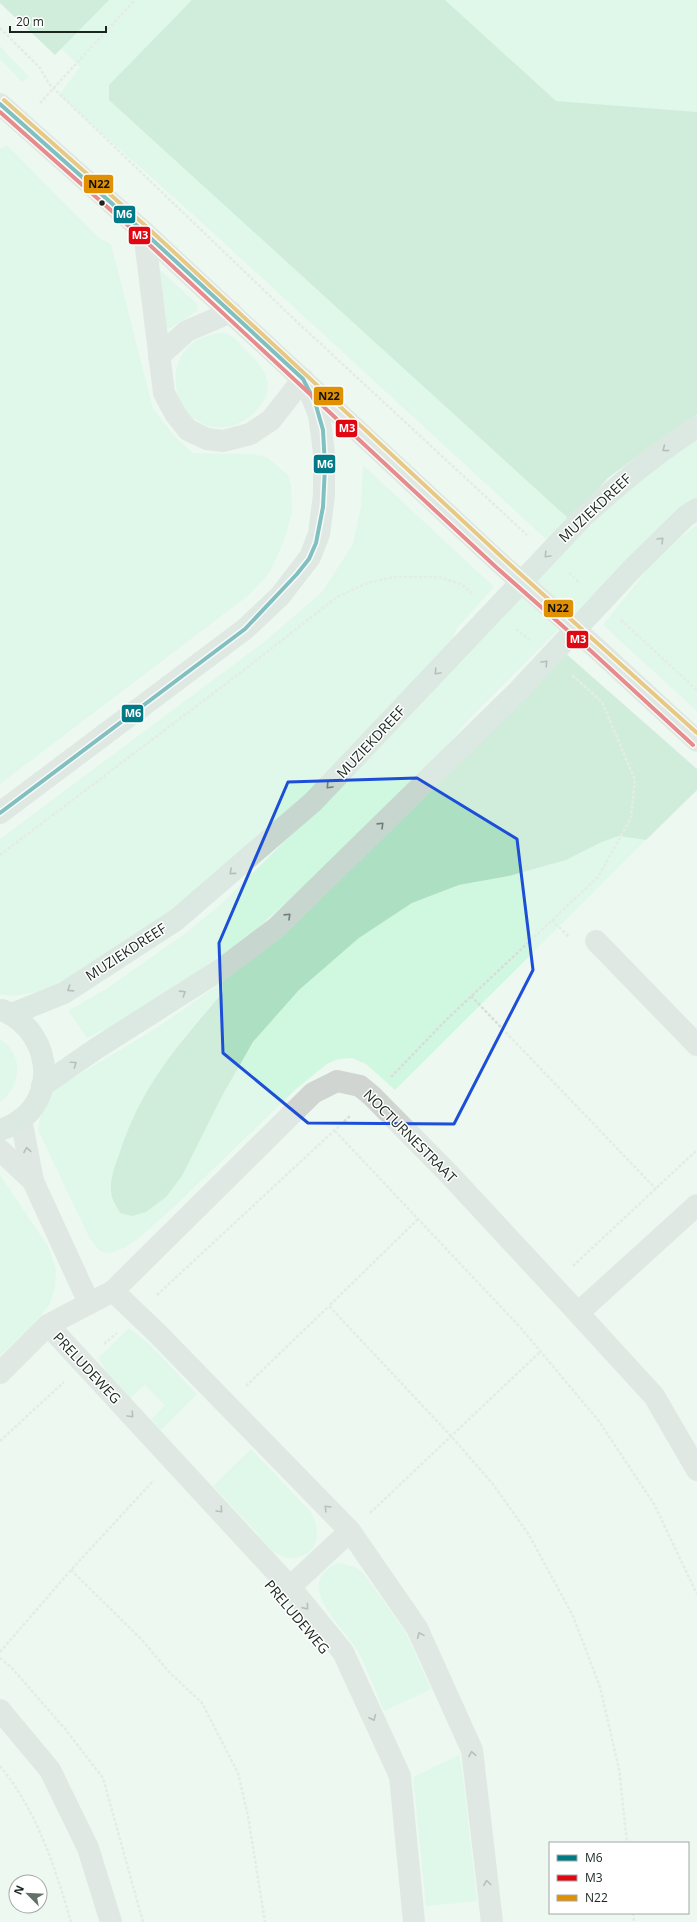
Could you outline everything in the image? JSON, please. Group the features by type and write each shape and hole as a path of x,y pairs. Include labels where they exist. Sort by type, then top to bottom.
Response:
{"main road":[{"name":"MUZIEKDREEF","path":"6,1012 64,993 176,920 314,802 583,517 628,476 697,427"},
{"path":"42,1086 97,1048 223,968 276,928 518,691 634,567 686,516 697,508"},
{"path":"0,1130 21,1119 30,1110 42,1086 44,1072 40,1045 28,1028 6,1012"}],"street":[{"path":"0,104 20,124 144,232 501,564 595,647 697,742"},
{"path":"144,232 164,393 176,415 188,430 207,439 223,441 250,434 271,420 303,379"},
{"path":"159,356 187,331 231,312"},
{"path":"0,813 245,629 280,596 310,557 319,534 324,494 324,452 320,415 312,395 303,379"},
{"path":"596,941 697,1045"},
{"name":"NOCTURNESTRAAT","path":"0,1373 48,1325 113,1291 313,1093 337,1081 360,1086 372,1096 449,1174 578,1313 654,1396 697,1470"},
{"path":"21,1119 33,1181 89,1303"},
{"path":"0,1150 33,1181"},
{"path":"578,1313 697,1205"},
{"path":"113,1291 350,1531 417,1628 472,1750 492,1922"},
{"name":"PRELUDEWEG","path":"48,1325 290,1586 343,1652 400,1776 414,1922"},
{"name":"PRELUDEWEG","path":"290,1586 350,1531"},
{"path":"0,1710 50,1770 88,1848 111,1922"}],"path":[{"path":"20,124 135,0"},
{"path":"0,28 40,68 54,88 295,320 529,537"},
{"path":"563,568 586,588"},
{"path":"0,855 238,675 337,596 367,583 394,577 439,577 461,584 477,597"},
{"path":"620,619 697,690"},
{"path":"512,626 530,641"},
{"path":"0,1441 335,1131 372,1096 471,996 598,877 631,818 635,780 602,702 566,670"},
{"path":"471,996 656,1189"},
{"path":"335,1131 541,1351 598,1420 654,1504 697,1594"},
{"path":"571,1268 697,1150"},
{"path":"245,1387 418,1219"},
{"path":"329,1306 451,1436 492,1483 529,1535 573,1616 600,1687 619,1769 627,1842"},
{"path":"368,1516 541,1351"},
{"path":"0,1652 71,1570 156,1478"},
{"path":"71,1570 142,1640 169,1672 202,1703 238,1773 248,1816 265,1922"},
{"path":"0,1766 14,1783 53,1861 71,1922"}],"highlighted area":[{"path":"417,778 517,839 533,970 454,1124 308,1123 223,1053 219,943 288,782"}],"green space":[{"path":"0,0 109,0 55,55 0,3"},
{"path":"12,0 697,0 697,393 554,505 570,520 549,542 199,220 59,95 80,67"},
{"path":"192,0 445,0 556,101 697,112 697,415 673,430 608,478 570,520 109,100 109,85"},
{"path":"0,46 29,77 22,82 0,59"},
{"path":"7,145 99,238 111,244 153,409 177,439 193,453 250,454 267,457 288,475 291,486 292,511 285,538 270,572 249,595 0,784 0,149"},
{"path":"157,267 198,305 197,311 169,329 165,326"},
{"path":"217,333 228,334 237,340 258,363 266,376 268,383 265,398 259,408 242,422 232,426 221,427 201,423 184,409 177,390 176,371 183,352 199,339"},
{"path":"697,436 697,501 605,583 471,717 410,788 246,939 122,1021 87,1038 68,1011 106,989 186,933 220,905 303,823 428,690 617,499"},
{"path":"363,465 494,587 456,629 452,642 322,782 183,903 106,956 47,990 15,996 0,994 0,839 264,642 322,592 353,544 361,507"},
{"path":"697,524 697,711 603,625 655,560"},
{"path":"563,651 697,769 697,790 646,840 619,836 602,842 566,860 509,876 459,885 412,903 359,938 299,990 253,1042 222,1096 182,1176 166,1197 146,1212 132,1216 120,1213 112,1196 111,1181 129,1128 150,1086 163,1067 191,1030 223,992 222,982"},
{"path":"619,836 646,840 395,1090 366,1064 352,1058 338,1059 327,1064 296,1089 176,1205 139,1238 126,1247 110,1253 100,1251 90,1239 38,1130 40,1118 44,1108 49,1098 57,1088 158,1027 222,982 223,992 181,1041 113,1200 120,1213 132,1216 182,1176 222,1096 253,1042 299,990 359,938 412,903 459,885 509,876 566,860 602,842"},
{"path":"0,1039 8,1045 13,1053 17,1070 13,1088 0,1102"},
{"path":"0,1175 49,1248 56,1270 55,1287 50,1304 32,1326 0,1356"},
{"path":"129,1328 149,1344 197,1394 161,1430 151,1419 165,1405 145,1385 130,1398 108,1374 98,1358"},
{"path":"251,1449 310,1511 315,1524 317,1537 314,1546 308,1553 299,1557 290,1558 281,1556 273,1551 213,1486"},
{"path":"338,1563 356,1567 364,1574 405,1631 431,1689 384,1711 361,1657 332,1617 320,1593 319,1582 325,1571"},
{"path":"459,1755 462,1769 477,1901 426,1906 413,1777"}],"transit line":[{"name":"N22","path":"4,100 148,228 505,560 697,733"},
{"name":"M6","path":"0,104 144,232 303,379 315,402 323,430 325,467 323,507 316,543 309,559 297,574 245,629 0,813"},
{"name":"M3","path":"0,112 140,236 497,568 591,651 693,745"}]}
